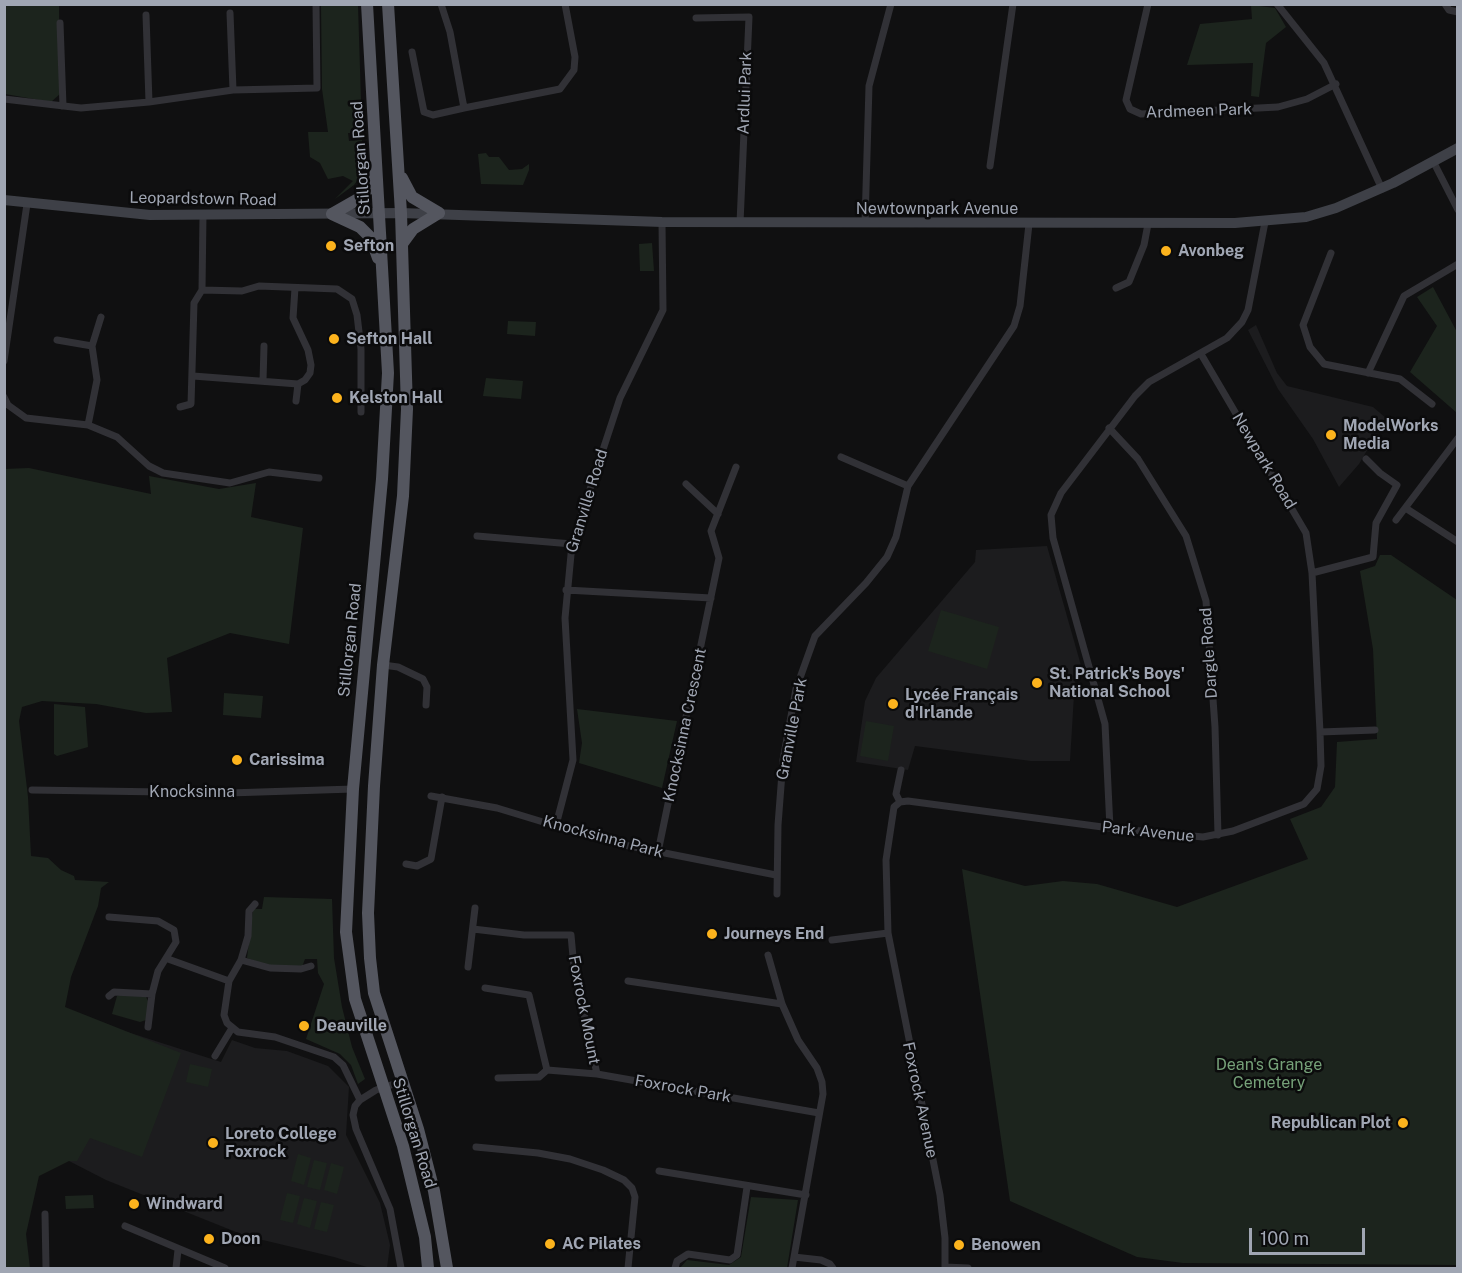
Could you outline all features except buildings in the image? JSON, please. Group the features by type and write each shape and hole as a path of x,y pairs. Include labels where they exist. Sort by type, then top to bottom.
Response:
{"highway":[{"name":"Stillorgan Road","path":"367,4 381,213 388,373 383,469 353,789 346,932 355,999 412,1179 428,1269"},
{"name":"Stillorgan Road","path":"388,4 401,213 406,431 403,496 382,665 370,861 369,947 374,993 403,1081 434,1191 447,1269"},
{"path":"332,214 360,198 370,186 378,168"},
{"path":"398,168 412,197 439,213 413,230 402,245"},
{"path":"332,214 360,227 371,238 382,272"}],"main road":[{"name":"Newtownpark Avenue","path":"401,213 740,223 1265,222 1306,217 1336,208 1382,189 1458,148"},
{"name":"Leopardstown Road","path":"4,200 150,215 401,213"}],"street":[{"path":"4,99 81,108 149,102 233,90 317,88 316,4"},
{"path":"441,4 450,32 464,108"},
{"path":"412,52 424,112 432,115 560,89 574,70 575,57 565,4"},
{"path":"865,223 869,86 891,4"},
{"path":"990,166 1013,4"},
{"name":"Ardmeen Park","path":"1148,4 1126,100 1130,109 1141,114 1278,107 1307,99 1336,84"},
{"path":"1277,4 1324,63 1336,84 1382,189"},
{"path":"1445,4 1449,10 1458,12"},
{"path":"230,13 233,90"},
{"path":"146,15 149,102"},
{"name":"Ardlui Park","path":"696,18 749,17 740,223"},
{"path":"60,23 63,106"},
{"path":"1433,161 1458,210"},
{"path":"4,361 27,204"},
{"path":"180,407 191,404 194,303 202,290 203,215"},
{"name":"Granville Road","path":"556,825 573,760 565,618 572,544 621,398 663,310 662,222"},
{"path":"1110,828 1103,717 1053,538 1051,515 1061,493 1109,428 1149,382 1201,354 1235,330 1248,310 1265,222"},
{"name":"Granville Park","path":"777,894 778,825 783,760 796,689 815,636 866,583 887,557 896,537 908,486 1014,326 1020,306 1029,224"},
{"path":"1116,288 1129,282 1144,244 1148,224"},
{"path":"1331,253 1303,325 1310,346 1324,364 1400,379 1432,404"},
{"path":"1368,373 1404,296 1458,264"},
{"path":"202,290 242,291 259,286 338,289 352,299 357,315 361,349 361,412"},
{"path":"193,376 297,384 305,380 310,373 311,365 308,350 293,318 295,288"},
{"path":"88,425 97,380 92,346 101,317"},
{"path":"57,339 92,346"},
{"path":"263,381 264,346"},
{"name":"Newpark Road","path":"1201,354 1306,533 1312,573 1320,732 1321,766 1317,789"},
{"path":"296,401 297,384"},
{"path":"4,397 8,405 26,418 88,425 117,437 149,466 163,473 230,483 269,472 319,478"},
{"name":"Dargle Road","path":"1109,428 1138,459 1186,536 1206,601 1215,727 1218,835"},
{"path":"1396,520 1407,509 1458,438"},
{"path":"841,457 908,486"},
{"path":"1312,573 1373,557 1376,523 1397,485 1366,459"},
{"path":"686,484 718,514 736,467"},
{"path":"1407,509 1458,542"},
{"name":"Knocksinna Crescent","path":"658,852 719,558 711,531 718,514"},
{"path":"477,536 572,544"},
{"path":"566,590 711,598"},
{"path":"382,665 398,667 423,679 428,687 426,705"},
{"path":"1320,732 1375,730"},
{"path":"900,802 896,794 901,770"},
{"name":"Knocksinna","path":"32,790 229,793 353,789"},
{"name":"Park Avenue","path":"900,802 908,801 1172,836 1218,835 1304,804 1317,789"},
{"name":"Knocksinna Park","path":"431,796 556,825 609,842 776,875"},
{"path":"406,864 417,866 431,859 442,797"},
{"name":"Foxrock Avenue","path":"900,802 894,807 891,818 887,851 888,933 899,999 940,1194 945,1238 945,1268 968,1269"},
{"path":"255,904 249,911 248,936 241,960 229,981 224,1016 232,1028 246,1035 275,1037 303,1044 334,1057 343,1065 360,1100"},
{"path":"468,967 475,909"},
{"path":"109,917 158,921 170,926 177,942 158,971 152,994 148,1027"},
{"name":"Foxrock Mount","path":"473,929 524,935 572,935 574,968 597,1074"},
{"path":"832,940 888,933"},
{"path":"768,955 782,1004 798,1040 818,1068 822,1082 806,1195 792,1269"},
{"path":"168,959 229,981"},
{"path":"241,960 270,968 301,969 311,966"},
{"path":"628,981 782,1004"},
{"path":"485,988 529,994 547,1070"},
{"path":"109,996 114,992 152,994"},
{"path":"215,1056 232,1028"},
{"name":"Foxrock Park","path":"498,1078 539,1077 547,1070 597,1074 819,1113"},
{"path":"401,1269 390,1209 355,1122 355,1106 360,1100 384,1087 403,1081"},
{"path":"476,1147 538,1153 570,1159 624,1180 632,1188 635,1197 628,1269"},
{"path":"659,1171 806,1195"},
{"path":"675,1269 677,1261 688,1254 730,1260 737,1256 747,1187"},
{"path":"45,1214 46,1269"},
{"path":"125,1226 225,1269"},
{"path":"176,1269 178,1250"},
{"path":"795,1257 821,1260 830,1264 833,1269"}],"shaded area":[{"path":"1256,325 1277,373 1287,386 1373,407 1386,418 1359,464 1339,487 1313,439 1278,389 1248,330"},
{"path":"1047,546 1084,676 1075,679 1070,761 1031,761 915,746 908,770 856,762 865,701 876,678 975,562 976,550"},
{"name":"Loreto College Foxrock","path":"118,1029 221,1062 232,1040 255,1048 287,1051 328,1066 349,1087 346,1135 380,1203 390,1245 387,1268 370,1268 246,1236 106,1180 69,1161"}],"green space":[{"path":"4,5 59,5 60,94 51,102 5,94"},
{"path":"321,5 358,5 362,133 348,133 349,141 362,140 364,162 362,174 354,185 335,199 353,181 343,176 328,179 320,163 310,157 308,132 328,132 322,89"},
{"path":"1251,5 1275,8 1286,27 1266,43 1259,97 1251,96 1253,63 1187,65 1200,24 1252,19"},
{"path":"486,153 489,157 499,157 509,170 522,169 529,164 523,185 481,184 478,154"},
{"path":"652,243 654,271 640,271 639,244"},
{"path":"1433,287 1457,332 1457,413 1410,372 1437,326 1417,297"},
{"path":"508,321 536,322 535,336 507,334"},
{"path":"486,378 523,381 521,399 483,396"},
{"path":"29,468 151,494 149,476 219,489 256,483 251,517 303,528 289,644 230,633 167,658 172,712 146,713 96,704 42,701 22,707 19,721 28,797 31,856 48,858 61,870 74,876 75,880 109,882 101,888 98,906 71,977 65,1007 181,1053 142,1157 90,1138 77,1161 69,1161 39,1176 26,1234 30,1268 5,1268 4,469"},
{"name":"Dean's Grange Cemetery","path":"1380,555 1391,555 1457,600 1457,1265 1183,1263 1137,1257 1010,1201 962,869 1025,886 1063,881 1097,884 1177,907 1308,859 1290,819 1321,807 1335,787 1337,742 1377,739 1373,649 1360,571 1375,566"},
{"path":"941,610 999,627 987,669 928,651"},
{"path":"224,693 263,696 261,718 223,715"},
{"path":"54,704 85,707 88,747 57,756 54,754"},
{"path":"577,709 677,721 662,788 579,763 582,743"},
{"path":"866,721 894,726 888,761 860,756"},
{"path":"264,897 332,899 334,958 342,1007 352,1047 365,1079 358,1084 351,1065 340,1054 306,1039 324,984 318,973 317,959 305,959 302,967 265,965 247,958 253,909 262,909"},
{"path":"121,994 146,997 149,1003 146,1020 140,1022 112,1014 117,996"},
{"path":"190,1064 212,1069 208,1087 186,1082"},
{"path":"298,1154 311,1158 304,1185 291,1181"},
{"path":"314,1160 327,1163 320,1190 307,1187"},
{"path":"331,1163 344,1167 337,1194 324,1190"},
{"path":"287,1193 300,1196 293,1223 280,1220"},
{"path":"93,1195 94,1208 66,1209 65,1196"},
{"path":"751,1197 798,1200 787,1268 680,1268 687,1260 729,1265 741,1257"},
{"path":"304,1198 317,1201 310,1228 297,1224"},
{"path":"321,1202 334,1205 327,1232 314,1229"}],"place":[{"name":"Sefton","path":"331,246"},
{"name":"Avonbeg","path":"1166,251"},
{"name":"Sefton Hall","path":"334,339"},
{"name":"Kelston Hall","path":"337,398"},
{"name":"ModelWorks Media","path":"1331,435"},
{"name":"St. Patrick's Boys' National School","path":"1037,683"},
{"name":"Lycée Français d'Irlande","path":"893,704"},
{"name":"Carissima","path":"237,760"},
{"name":"Journeys End","path":"712,934"},
{"name":"Deauville","path":"304,1026"},
{"name":"Republican Plot","path":"1403,1123"},
{"name":"Loreto College Foxrock","path":"213,1143"},
{"name":"Windward","path":"134,1204"},
{"name":"Doon","path":"209,1239"},
{"name":"AC Pilates","path":"550,1244"},
{"name":"Benowen","path":"959,1245"}]}
